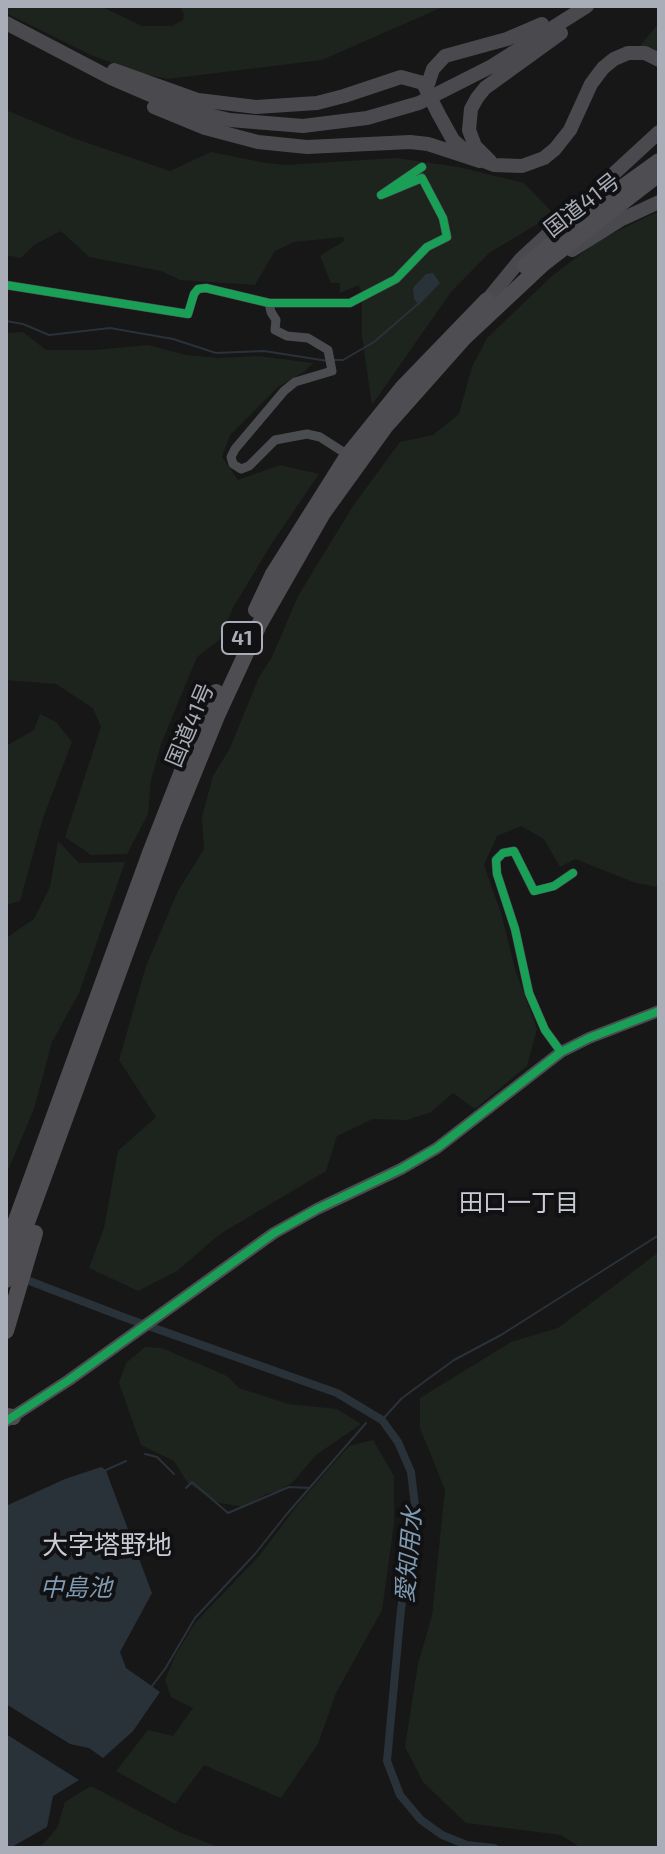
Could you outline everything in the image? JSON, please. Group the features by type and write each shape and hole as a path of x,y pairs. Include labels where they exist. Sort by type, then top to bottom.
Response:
{"highway":[{"name":"国道41号","path":"6,1280 52,1135 201,723 273,574 348,455 403,387 550,244 659,161"},
{"name":"国道41号","path":"52,1135 217,716 260,623 323,513 385,427 493,302 659,174"},
{"path":"6,1219 52,1135"},
{"path":"6,1331 13,1307 18,1242"}],"main road":[{"path":"426,83 445,56 522,34 574,6"},
{"path":"6,23 149,96 183,109 267,125 337,123 419,103 492,66 587,6"},
{"path":"487,163 469,130 471,109 477,98 508,71 601,6"},
{"path":"42,42 69,63 158,109 233,137 307,147 410,142 428,144 487,163 522,166 544,158 555,149 570,130 591,84 614,59 628,53 645,53 659,60"},
{"path":"61,52 88,59 159,88 232,106 317,103 401,77 411,77 426,83 453,140 462,150 487,163"},
{"path":"493,302 521,259 659,132"},
{"path":"493,302 585,241 659,202"}],"street":[{"path":"6,285 188,314 198,289 206,288 269,303 350,303 396,279 427,247 447,237 443,218 422,178 381,195 422,167"},
{"path":"269,303 276,320 275,330 287,336 308,338 328,350 332,371 295,382 284,391 235,449 231,457 233,464 241,469 249,466 275,440 307,434 320,437 348,455"},
{"path":"561,1052 545,1030 529,993 515,929 497,874 496,860 503,853 514,851 534,891 554,886 573,873"},
{"path":"8,1418 296,1220 437,1148 561,1052 659,1011"}],"shaded area":[{"path":"6,6 100,6 142,26 172,26 183,20 184,14 179,6 445,6 322,60 167,79 136,72 91,55 6,13"},
{"path":"659,23 659,52 640,46"},
{"path":"6,110 73,138 170,171 211,152 286,165 396,158 458,167 524,183 554,214 489,253 451,292 372,405 362,336 362,294 359,285 340,293 340,283 331,283 320,256 344,241 343,237 294,242 275,251 255,285 180,280 161,271 89,257 61,231 34,245 21,258 6,255"},
{"path":"659,211 659,887 636,883 575,859 560,867 544,839 521,826 497,836 484,865 501,913 515,969 537,1029 527,1066 475,1109 453,1093 431,1112 407,1120 373,1119 337,1136 326,1171 220,1234 177,1271 138,1291 89,1268 104,1228 118,1151 156,1117 119,1060 146,966 178,891 204,849 202,817 213,776 230,748 259,677 272,657 298,596 353,506 400,442 433,435 459,414 472,367 487,338 551,277 599,240"},
{"path":"23,332 46,350 148,345 186,355 219,358 259,356 313,363 278,387 230,435 222,457 238,480 280,465 319,474 234,606 219,640 197,657 161,744 151,780 148,814 127,854 91,855 65,837 101,727 93,708 56,684 6,680 6,333"},
{"path":"40,714 56,722 72,742 43,818 20,901 6,905 6,746 34,730"},
{"path":"58,841 79,863 125,862 79,993 52,1042 34,1109 6,1175 6,938 34,919 50,887"},
{"path":"659,1252 659,1848 581,1848 561,1835 466,1823 423,1782 405,1747 418,1664 432,1616 445,1490 420,1428 420,1398 511,1342 558,1328"},
{"path":"145,1347 162,1348 227,1376 239,1388 288,1404 337,1409 361,1424 316,1455 293,1482 278,1491 244,1507 215,1502 187,1482 174,1461 141,1445 119,1383 126,1363"},
{"path":"373,1440 394,1476 394,1523 382,1610 336,1693 318,1744 281,1798 204,1765 175,1804 116,1771 148,1730 173,1736 193,1708 171,1697 165,1680 195,1623 259,1556 300,1502 349,1446"},
{"path":"91,1786 179,1832 221,1848 34,1848 43,1844 57,1828 65,1802"}],"water":[{"path":"433,273 440,283 419,305 414,299 413,288 426,274"},
{"name":"中島池","path":"101,1467 106,1470 152,1593 120,1652 126,1668 160,1692 133,1731 103,1758 89,1748 70,1744 6,1704 6,1506 65,1479"},
{"path":"6,1734 79,1780 53,1796 47,1827 10,1848 6,1848"}],"waterway":[{"path":"334,360 343,360 374,342 418,304"},
{"path":"6,321 23,324 49,335 110,328 173,339 216,353 264,351 328,361"},
{"path":"382,1420 402,1398 454,1360 501,1335 659,1235"},
{"name":"愛知用水","path":"19,1277 337,1393 382,1420 398,1442 411,1472 416,1514 401,1609 387,1761 400,1795 421,1820 442,1835 467,1845 494,1848"},
{"path":"152,1686 195,1618 255,1554 366,1423"},
{"path":"145,1454 157,1457 174,1474"},
{"path":"106,1470 126,1461"},
{"path":"186,1488 192,1482 228,1513 289,1487 310,1488"}],"cycle path":[{"path":"6,285 188,314 194,294 198,289 206,288 269,303 350,303 396,279 427,247 447,237 443,218 422,178 381,195 422,167"},
{"path":"561,1052 545,1030 529,993 515,929 497,874 496,860 503,853 514,851 534,891 554,886 573,873"},
{"path":"6,1421 69,1380 274,1233 437,1148 561,1052 659,1011"}],"district":[{"name":"田口一丁目","path":"519,1203"},
{"name":"大字塔野地","path":"107,1545"}]}
